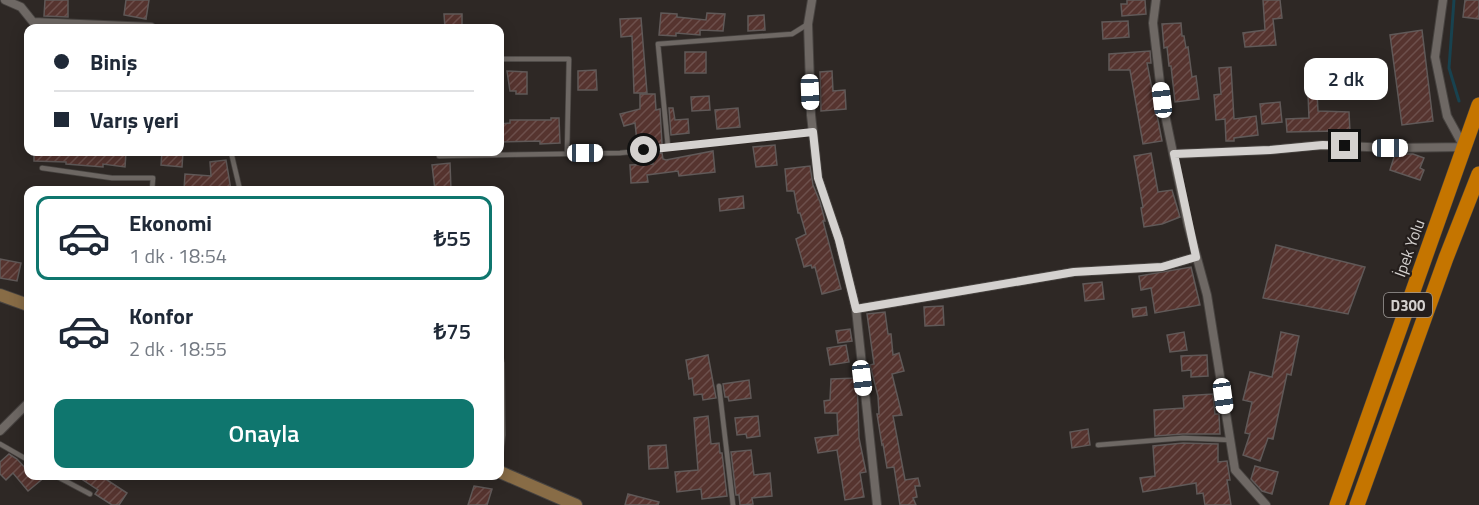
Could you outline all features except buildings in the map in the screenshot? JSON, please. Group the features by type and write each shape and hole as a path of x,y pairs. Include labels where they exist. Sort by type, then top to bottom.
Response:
{"highway":[{"name":"İpek Yolu","path":"1337,505 1479,105"},
{"name":"D300","path":"1357,505 1446,258 1479,174"}],"street":[{"path":"5,0 21,8 33,22 80,24"},
{"path":"812,0 808,24 813,132 818,178 839,240 856,309 877,505"},
{"path":"1156,0 1153,23 1162,100 1196,257 1207,295 1235,470 1266,505"},
{"path":"1174,154 1323,145 1390,148 1464,147 1447,116 1435,57 1443,0"},
{"path":"856,309 1074,272 1162,267 1196,257"},
{"path":"0,295 24,304"},
{"path":"0,430 24,407"},
{"path":"504,474 576,505"}],"lane":[{"path":"668,147 658,44 792,34 808,24"},
{"path":"504,59 569,59 567,153"},
{"path":"504,153 620,153 813,132"},
{"path":"232,156 239,186"},
{"path":"42,168 112,178 153,178 152,186"},
{"path":"719,386 733,505"},
{"path":"1098,445 1183,438 1230,440"},
{"path":"0,444 24,458"},
{"path":"64,480 90,494"}],"waterway":[{"path":"1454,0 1449,68 1459,101"}],"route":[{"path":"644,150 813,132 818,178 839,240 856,309 1074,272 1162,267 1196,257 1174,154 1323,145 1345,146"}]}
